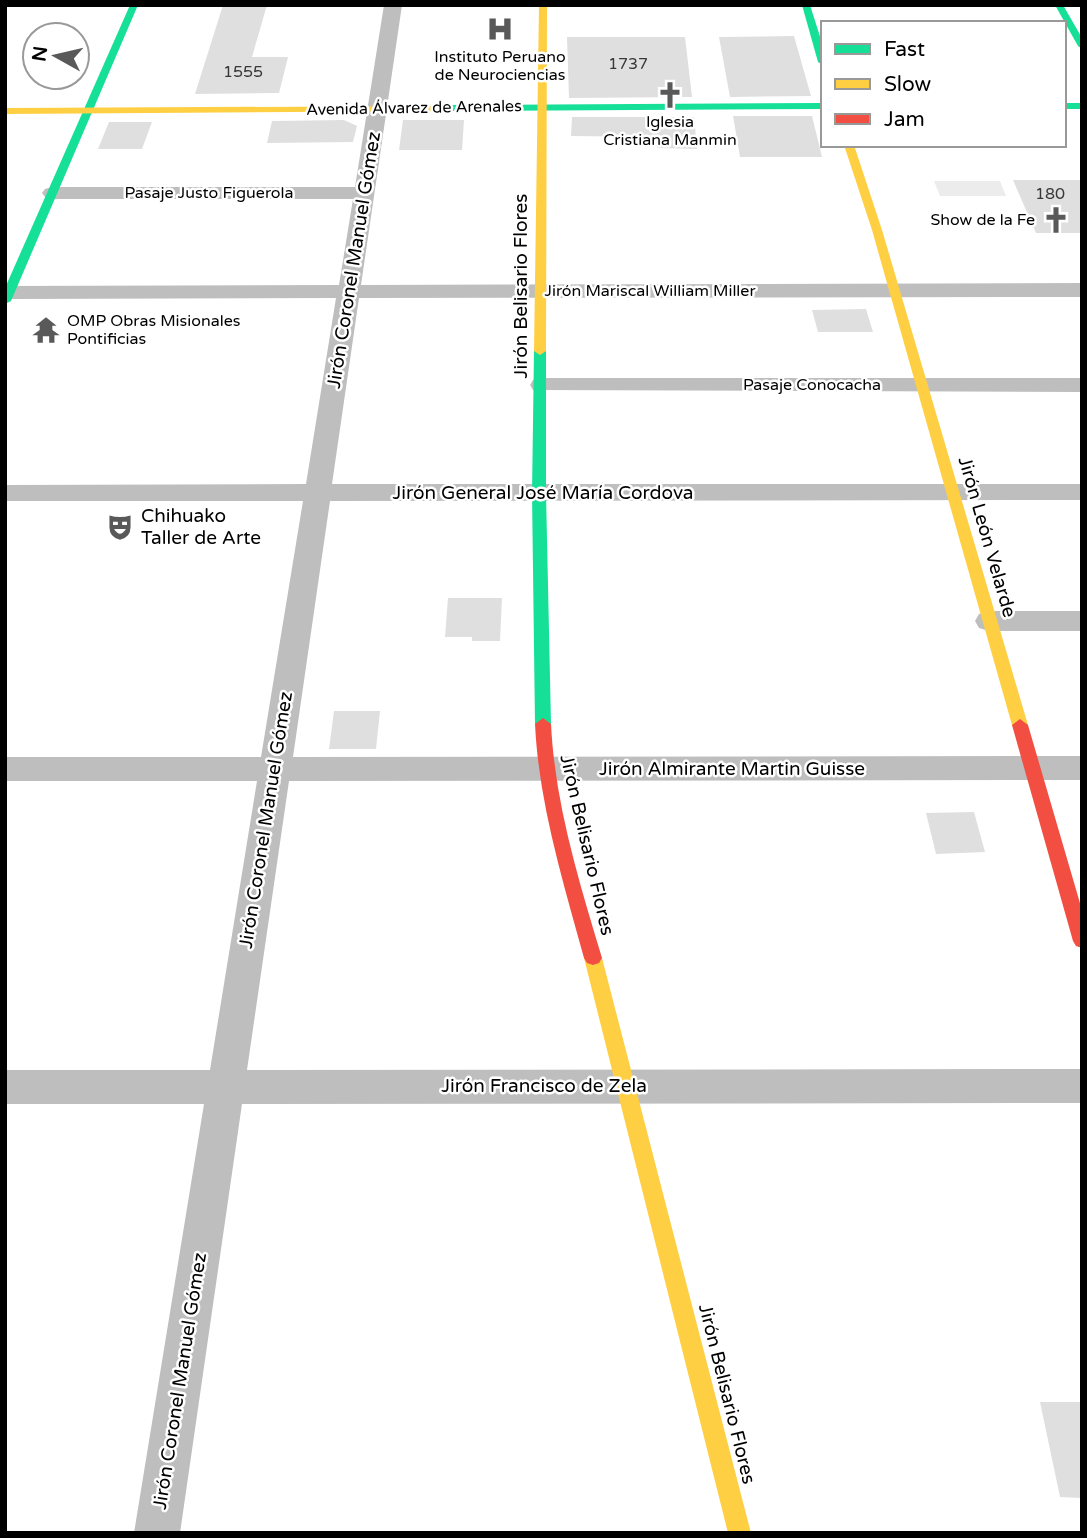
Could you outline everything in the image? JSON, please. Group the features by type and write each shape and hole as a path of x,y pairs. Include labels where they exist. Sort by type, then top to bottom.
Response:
{"street":[{"path":"7,296 134,5"},
{"name":"Jirón Coronel Manuel Gómez","path":"157,1533 393,5"},
{"name":"Jirón Belisario Flores","path":"543,5 543,291 539,493 543,747 552,806 627,1087 740,1533"},
{"path":"806,5 821,55"},
{"path":"1059,5 1082,47"},
{"name":"Avenida Álvarez de Arenales","path":"5,111 821,106"},
{"name":"Jirón León Velarde","path":"850,147 894,290 1082,941"},
{"name":"Pasaje Justo Figuerola","path":"52,193 365,193"},
{"name":"Jirón Mariscal William Miller","path":"7,296 1082,290"},
{"name":"Pasaje Conocacha","path":"542,385 1082,385"},
{"name":"Jirón General José María Cordova","path":"5,493 1082,492"},
{"path":"989,621 1082,621"},
{"name":"Jirón Almirante Martin Guisse","path":"5,769 1082,768"},
{"name":"Jirón Francisco de Zela","path":"5,1087 1082,1086"}],"shaded area":[{"path":"934,181 1000,181 1006,196 940,196"}],"building":[{"path":"223,5 267,5 252,57 288,57 279,93 195,94"},
{"path":"794,36 811,96 730,97 719,37"},
{"path":"567,37 685,37 692,97 569,98"},
{"path":"733,116 812,116 822,157 740,157"},
{"path":"572,117 694,117 697,149 657,148 656,137 571,136"},
{"path":"344,120 357,126 353,142 267,143 272,121"},
{"path":"403,120 464,120 462,150 399,150"},
{"path":"109,122 152,122 142,149 98,149"},
{"path":"1013,180 1082,180 1082,233 1036,233"},
{"path":"866,309 873,332 818,332 812,310"},
{"path":"448,598 502,598 500,641 445,637"},
{"path":"334,711 380,711 376,749 329,749"},
{"path":"974,812 985,852 936,854 926,813"},
{"path":"1040,1402 1082,1402 1082,1498 1060,1497"}],"traffic: fast":[{"path":"5,301 134,5"},
{"path":"806,5 821,55"},
{"path":"1059,5 1082,46"},
{"path":"445,108 821,106"},
{"path":"1066,106 1082,106"},
{"path":"540,351 539,493 543,724"}],"traffic: slow":[{"path":"540,351 543,5"},
{"path":"5,111 445,108"},
{"path":"850,147 877,230 1020,725"},
{"path":"593,958 740,1533"}],"traffic: jam":[{"path":"543,724 548,784 554,813 593,958"},
{"path":"1020,725 1082,941"}],"place":[{"name":"Instituto Peruano de Neurociencias","path":"500,29"},
{"name":"Iglesia Cristiana Manmin","path":"670,95"},
{"name":"Show de la Fe","path":"1056,220"},
{"name":"OMP Obras Misionales Pontificias","path":"46,330"},
{"name":"Chihuako Taller de Arte","path":"120,527"}]}
